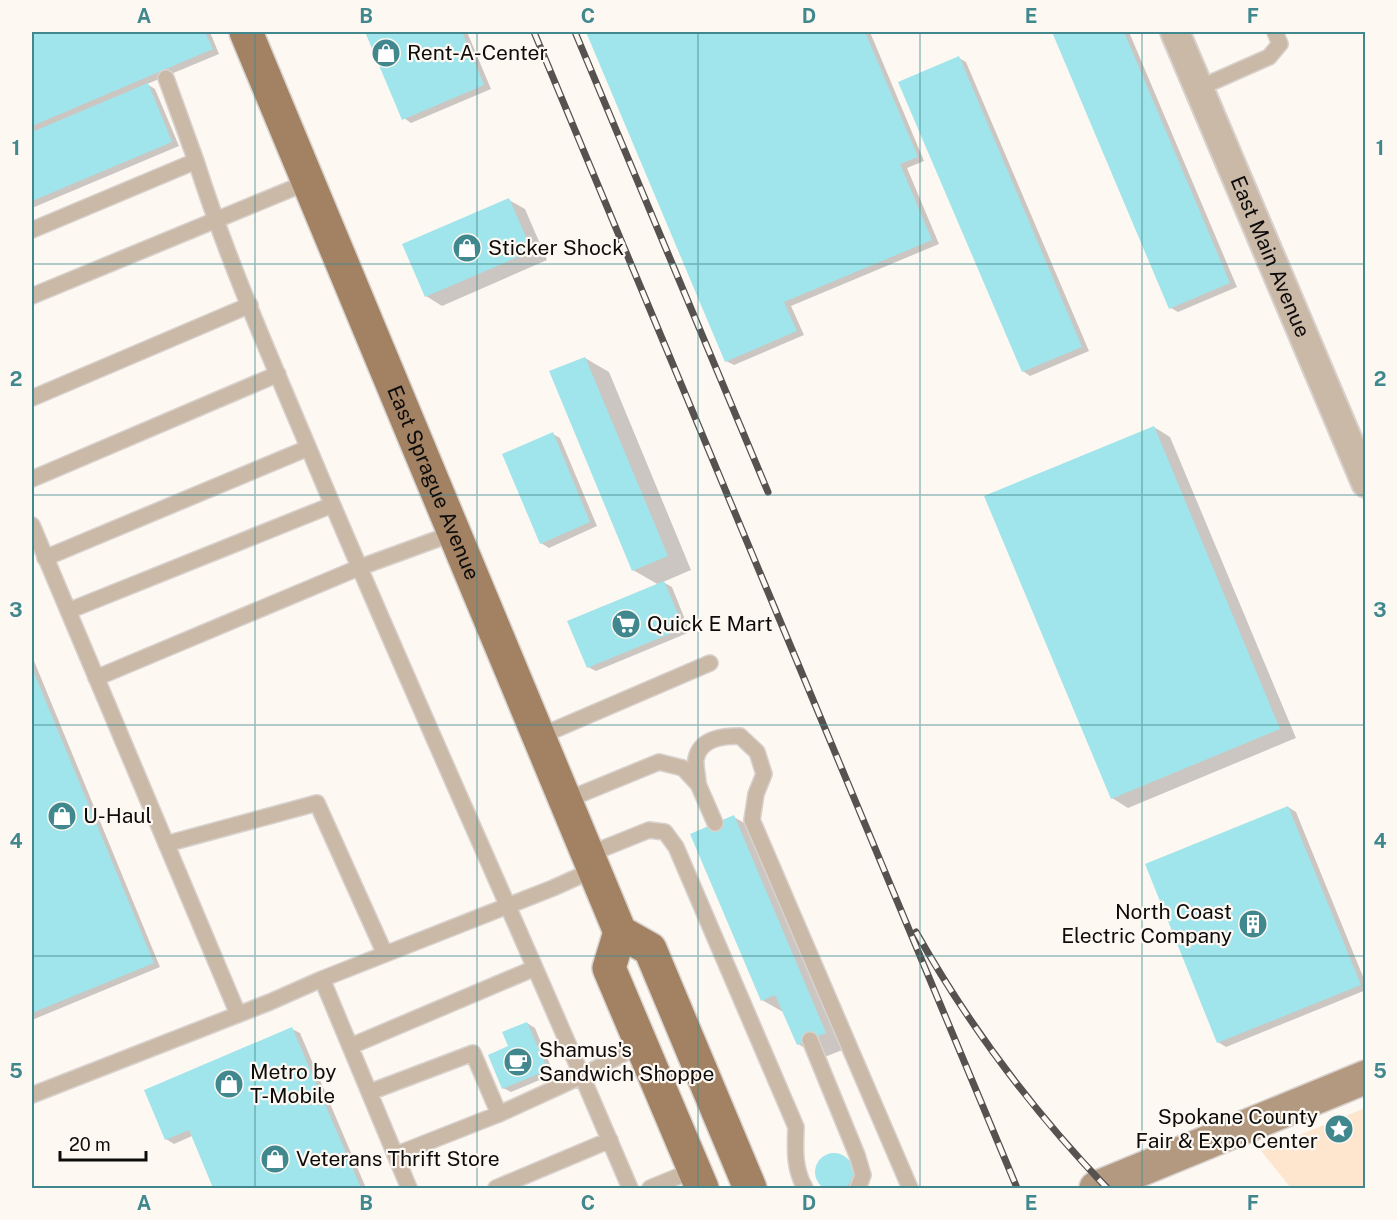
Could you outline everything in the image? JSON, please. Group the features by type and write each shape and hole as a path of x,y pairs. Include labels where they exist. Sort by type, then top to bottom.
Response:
{"main road":[{"name":"East Sprague Avenue","path":"246,32 620,932"},
{"path":"698,1179 609,968 620,932 650,949 750,1188"}],"street":[{"name":"East Main Avenue","path":"1175,32 1365,483"},
{"path":"1096,1188 1365,1077"}],"lane":[{"path":"1199,88 1269,57 1280,44 1275,32"},
{"path":"166,78 215,222 358,568 508,905 630,1188"},
{"path":"32,230 196,161"},
{"path":"32,296 308,182"},
{"path":"32,398 250,305"},
{"path":"32,479 278,374"},
{"path":"45,558 308,448"},
{"path":"68,611 332,505"},
{"path":"32,525 238,1014"},
{"path":"96,678 358,568 454,533"},
{"path":"538,737 710,663"},
{"path":"715,823 698,784 696,759 702,746 721,736 740,736 757,752 764,774 756,794 752,820 910,1188"},
{"path":"564,801 659,762 683,768 698,784"},
{"path":"166,844 317,802 385,954"},
{"path":"32,1095 508,905 649,830 665,832 676,847 796,1127 795,1155 800,1179 805,1188"},
{"path":"351,1046 535,968"},
{"path":"322,979 409,1188"},
{"path":"810,1040 857,1155 863,1174 858,1188"},
{"path":"396,1155 499,1114 582,1076 640,1045"},
{"path":"370,1092 473,1053 499,1114"},
{"path":"496,1188 610,1140"},
{"path":"650,1188 698,1179"}],"shaded area":[{"name":"Spokane County Fair & Expo Center","path":"1365,1108 1365,1188 1291,1188 1261,1151"}],"building":[{"path":"32,32 205,32 213,49 32,126"},
{"path":"365,32 462,32 484,85 402,120"},
{"path":"586,32 865,32 918,157 900,164 932,240 784,302 797,331 725,362"},
{"path":"1052,32 1124,32 1230,283 1169,309"},
{"path":"959,56 1082,347 1022,372 898,82"},
{"path":"148,83 172,142 32,201 32,132"},
{"name":"Sticker Shock","path":"509,198 532,251 425,297 402,244"},
{"path":"585,357 668,556 632,571 549,371"},
{"path":"1154,426 1280,729 1111,799 984,496"},
{"path":"553,432 590,522 540,544 502,454"},
{"name":"Quick E Mart","path":"664,581 684,628 587,668 567,621"},
{"name":"U-Haul","path":"32,668 154,963 32,1013"},
{"name":"North Coast Electric Company","path":"1288,806 1361,985 1217,1043 1145,864"},
{"path":"734,815 826,1033 797,1045 775,995 761,1001 690,834"},
{"name":"Shamus's Sandwich Shoppe","path":"527,1022 548,1070 502,1089 488,1055 508,1046 502,1032"},
{"path":"292,1027 361,1188 213,1188 189,1130 165,1140 144,1090"},
{"path":"834,1153 841,1154 847,1159 852,1165 852,1179 847,1185 841,1190 834,1191 827,1190 821,1185 816,1179 815,1172 816,1165 821,1159 827,1154"}],"railway":[{"path":"534,32 1017,1188"},
{"path":"575,32 768,492"},
{"path":"916,932 958,1001 1003,1066 1053,1128 1107,1188"}],"place":[{"name":"Rent-A-Center","path":"386,53"},
{"name":"Sticker Shock","path":"467,248"},
{"name":"Quick E Mart","path":"626,624"},
{"name":"U-Haul","path":"62,816"},
{"name":"North Coast Electric Company","path":"1253,924"},
{"name":"Shamus's Sandwich Shoppe","path":"518,1062"},
{"name":"Metro by T-Mobile","path":"229,1084"},
{"name":"Spokane County Fair & Expo Center","path":"1339,1129"},
{"name":"Veterans Thrift Store","path":"275,1159"}]}
